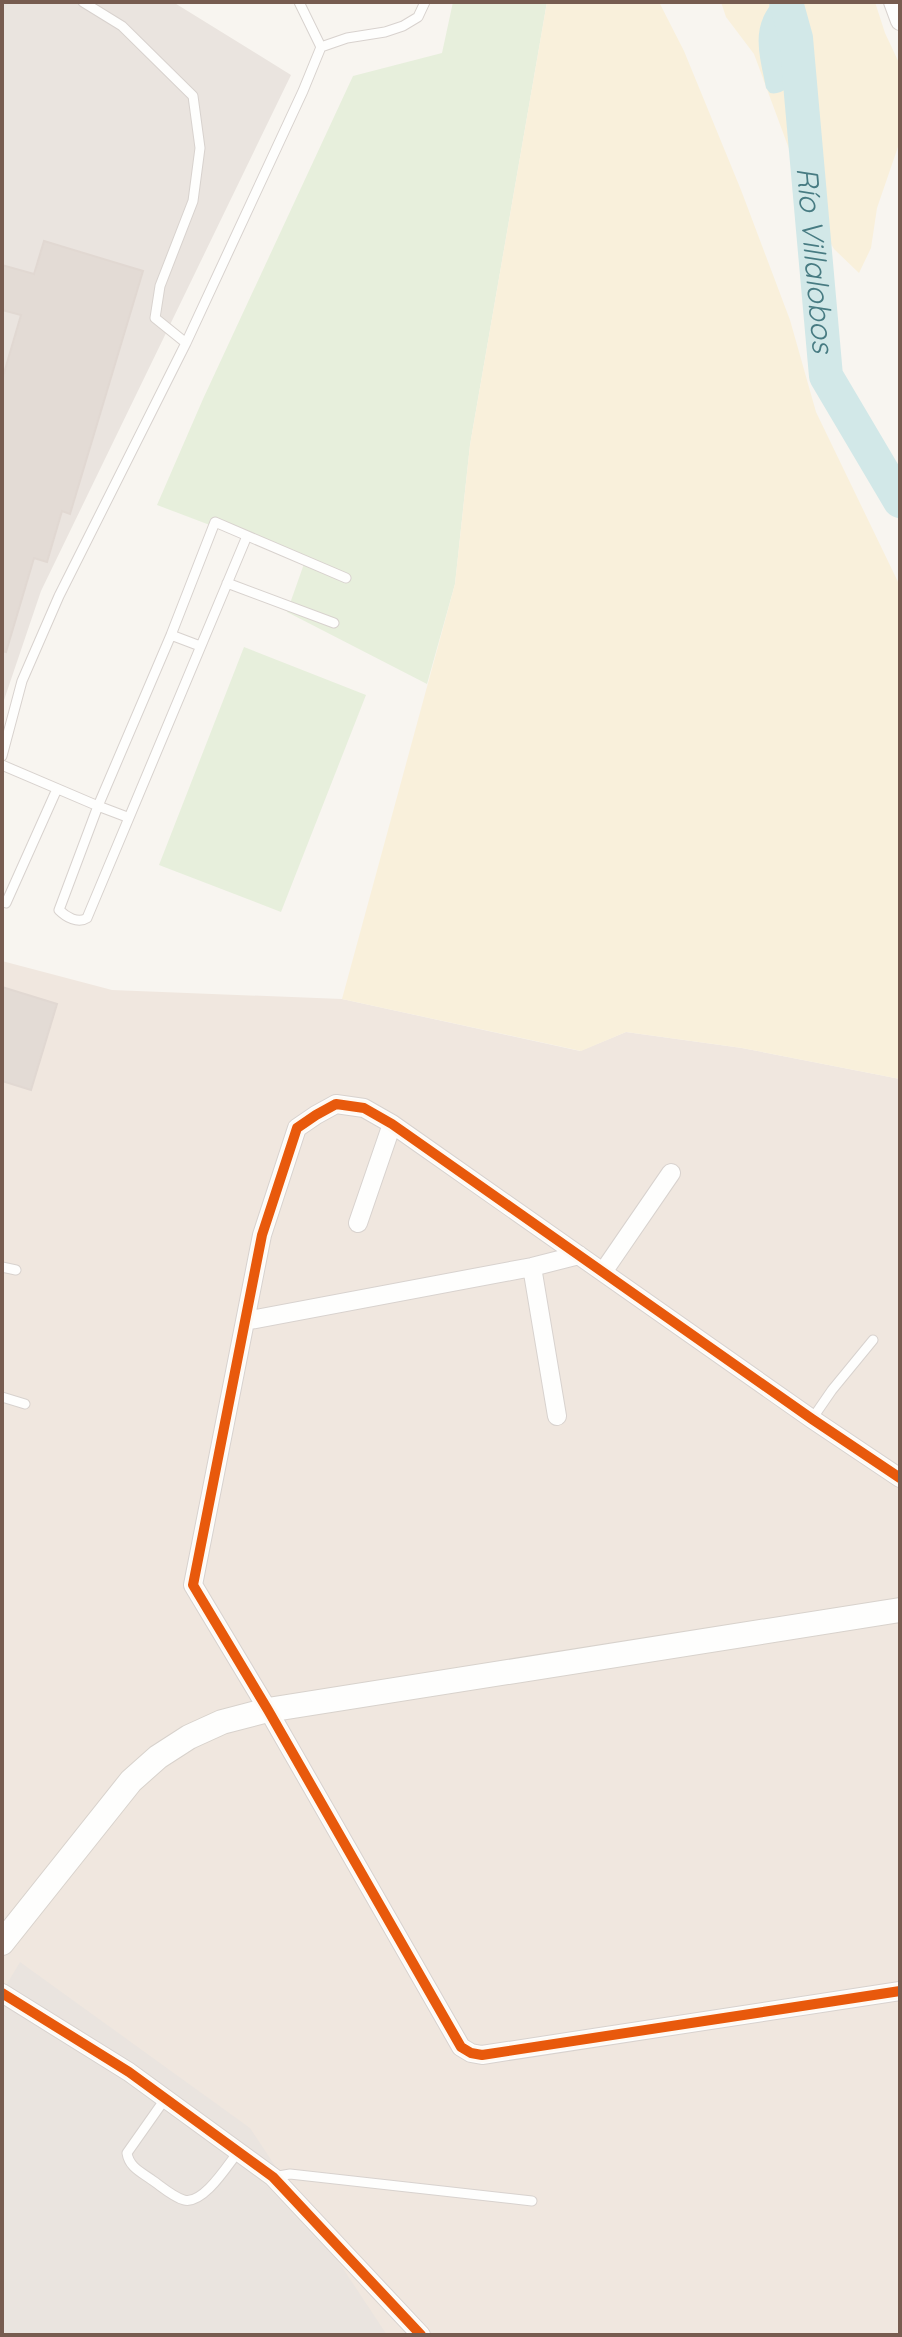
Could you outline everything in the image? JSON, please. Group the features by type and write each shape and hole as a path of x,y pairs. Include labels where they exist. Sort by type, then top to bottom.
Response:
{"main road":[{"path":"2,1943 131,1781 158,1757 189,1737 222,1722 268,1710 900,1610"}],"street":[{"path":"893,2 900,21"},
{"path":"900,1478 392,1124 364,1108 336,1104 297,1128 262,1235 193,1585 461,2047 471,2053 482,2055 900,1991"},
{"path":"358,1223 392,1124"},
{"path":"603,1272 671,1173"},
{"path":"245,1321 532,1267 579,1255"},
{"path":"532,1267 557,1416"},
{"path":"2,1993 129,2072 273,2177 421,2335"}],"lane":[{"path":"83,2 122,26 193,96 200,148 193,201 160,286 155,318 186,343"},
{"path":"2,756 22,681 59,596 186,343 321,47 299,2"},
{"path":"321,47 403,26 418,17 425,2"},
{"path":"247,536 87,918 78,921 59,910 98,806 215,522 346,578"},
{"path":"227,583 334,623"},
{"path":"171,635 200,646"},
{"path":"2,765 127,817"},
{"path":"6,903 57,789"},
{"path":"2,1267 16,1270"},
{"path":"812,1419 873,1340"},
{"path":"2,1397 25,1404"},
{"path":"165,2099 127,2153 128,2161 136,2169 181,2200 192,2201 202,2196 238,2152"},
{"path":"273,2177 290,2174 532,2201"}],"shaded area":[{"path":"2,2 173,2 291,75 41,591 2,706"},
{"path":"773,2 790,5 808,28 813,44 809,60 799,77 777,93 770,93 766,88 759,43 761,22"},
{"path":"2,961 112,990 342,999 580,1051 626,1032 742,1048 900,1079 900,2335 2,2335"},
{"path":"20,1962 250,2128 387,2335 2,2335 2,1992"}],"green space":[{"path":"453,2 547,2 470,445 455,584 427,684 287,612 305,561 157,505 353,76 442,53"},
{"path":"244,647 366,695 281,912 159,865"}],"sand":[{"path":"547,2 659,2 684,51 741,190 790,320 816,412 900,586 900,1079 742,1048 626,1032 581,1051 342,999 455,584 470,445"},
{"path":"721,2 875,2 900,65 900,141 877,208 871,248 859,273 834,249 812,211 754,54 726,17"}],"building":[{"path":"44,241 143,271 70,514 62,511 47,562 34,558 6,652 2,651 2,380 21,315 2,310 2,265 34,274"},
{"path":"2,987 57,1004 31,1090 2,1081"}],"waterway":[{"name":"Río Villalobos","path":"786,2 796,38 826,376 900,501"}],"cycle path":[{"path":"900,1478 392,1124 364,1108 336,1104 297,1128 262,1235 193,1585 461,2047 471,2053 482,2055 900,1991"},
{"path":"2,1993 129,2072 273,2177 421,2335"}]}
